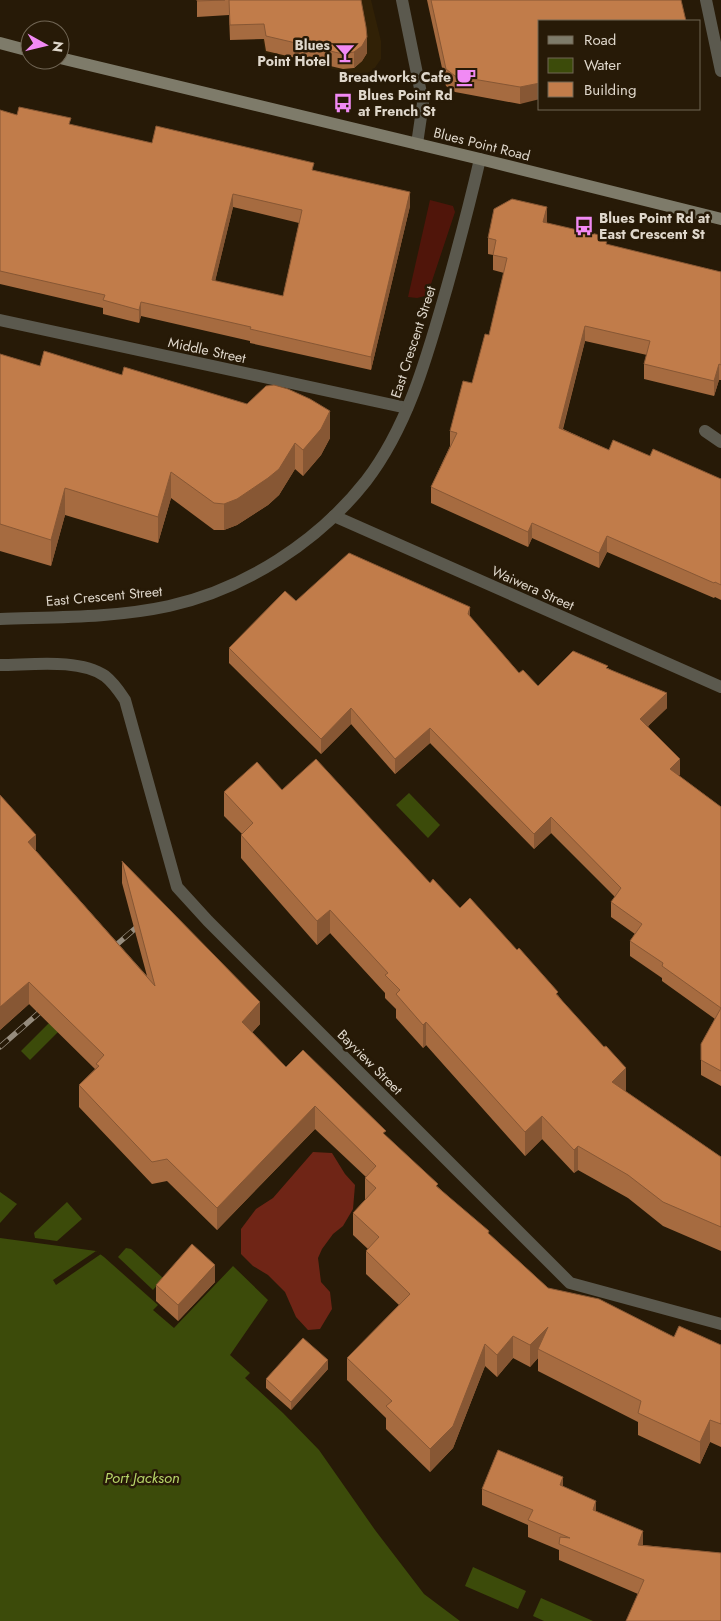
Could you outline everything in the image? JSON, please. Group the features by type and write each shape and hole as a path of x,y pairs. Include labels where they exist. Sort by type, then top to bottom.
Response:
{"street":[{"path":"402,0 422,103 417,144"},
{"path":"706,0 721,70"},
{"path":"0,44 20,49"},
{"name":"Blues Point Road","path":"70,60 480,159 721,220"},
{"name":"East Crescent Street","path":"0,619 131,612 170,606 215,592 253,575 286,554 334,516 366,480 388,446 407,408 423,369 470,205 480,159"},
{"name":"Middle Street","path":"0,320 407,408"},
{"path":"705,431 721,442"},
{"name":"Waiwera Street","path":"334,516 721,687"},
{"name":"Bayview Street","path":"0,665 74,665 104,675 116,685 125,700 177,887 208,921 570,1283 721,1324"}],"shaded area":[{"path":"256,0 371,0 381,41 381,59 374,69 363,76 265,53"},
{"path":"430,200 453,206 455,212 431,284 425,296 417,298 408,297"},
{"path":"313,1152 332,1153 345,1174 355,1185 353,1209 343,1226 333,1234 322,1249 318,1258 321,1282 330,1292 332,1309 320,1329 308,1330 296,1317 285,1292 268,1275 253,1266 241,1254 241,1229 256,1209 273,1198"}],"water":[{"path":"409,793 440,825 428,838 396,805"},
{"path":"120,952 129,961 30,1060 21,1051"},
{"path":"0,1192 17,1204 0,1223"},
{"path":"67,1202 82,1219 57,1241 35,1238 34,1233"},
{"name":"Port Jackson","path":"0,1238 96,1251 158,1305 153,1310 174,1328 233,1266 268,1300 230,1355 250,1373 245,1378 319,1450 375,1530 424,1594 460,1621 0,1621"},
{"path":"126,1248 131,1249 163,1278 153,1290 118,1257"},
{"path":"473,1567 526,1591 518,1609 465,1586"},
{"path":"541,1598 593,1621 544,1621 533,1616"}],"pier":[{"path":"96,1251 101,1254 56,1285 53,1280"}],"building":[{"path":"229,0 361,0 367,37 362,46 354,52 343,54 266,36 264,24 230,25"},
{"path":"431,0 681,0 686,20 538,20 538,83 520,87 455,76 446,69"},
{"path":"19,107 71,118 69,124 152,143 156,126 314,163 312,170 410,192 371,357 141,302 139,310 103,300 105,295 0,271 0,110 17,115","holes":["233,194 302,210 283,296 212,280"]},
{"path":"512,199 547,207 543,222 608,237 606,244 721,272 721,365 719,364 714,381 644,364 650,341 585,326 559,428 609,450 613,440 650,456 653,449 721,479 721,585 607,536 599,553 532,523 528,532 431,487 457,433 450,431 463,381 472,383 485,334 489,335 507,258 493,255 496,240 488,238 494,209"},
{"path":"44,351 122,375 124,367 247,404 266,386 274,385 310,399 330,411 321,429 303,450 295,443 279,469 237,499 224,504 214,503 171,472 158,517 65,488 51,540 0,524 0,354 40,366"},
{"path":"349,553 470,607 468,614 519,673 523,670 538,686 573,651 608,666 606,668 667,693 640,719 680,759 670,769 721,807 721,1008 662,966 663,963 630,941 642,924 611,902 621,888 551,817 534,834 430,728 395,759 351,708 321,739 229,648 285,591 296,601"},
{"path":"316,759 430,883 433,879 460,908 470,898 517,950 519,948 558,992 556,994 604,1047 606,1046 626,1068 612,1082 721,1157 721,1227 663,1202 628,1175 578,1146 574,1150 542,1116 525,1132 426,1022 423,1025 396,994 400,990 385,975 388,973 330,910 317,921 241,835 253,823 224,792 257,762 282,790"},
{"path":"0,795 36,835 28,842 155,986 122,861 260,1002 242,1022 286,1067 303,1050 386,1131 383,1133 438,1184 436,1186 489,1231 488,1233 548,1288 599,1299 674,1337 679,1326 721,1345 721,1424 710,1420 700,1442 638,1413 641,1401 538,1349 548,1327 530,1345 513,1336 497,1355 485,1344 453,1426 430,1449 386,1406 392,1401 347,1358 410,1294 366,1251 379,1237 353,1213 376,1188 365,1178 376,1166 315,1106 217,1208 167,1159 152,1162 79,1085 99,1066 96,1064 104,1055 29,982 0,1007"},
{"path":"721,1008 721,1071 701,1060 701,1044"},
{"path":"192,1244 215,1265 178,1305 156,1285"},
{"path":"303,1338 328,1360 291,1402 266,1379"},
{"path":"498,1450 563,1477 560,1485 596,1501 593,1510 643,1531 638,1545 721,1553 721,1621 626,1621 644,1580 559,1544 560,1537 570,1538 528,1520 533,1510 482,1489"}],"railway":[{"path":"107,953 145,920"},
{"path":"0,1047 49,1004"}],"place":[{"name":"Blues Point Hotel","path":"345,53"},
{"name":"Breadworks Cafe","path":"466,77"},
{"name":"Blues Point Rd at French St","path":"343,103"},
{"name":"Blues Point Rd at East Crescent St","path":"584,226"}]}
